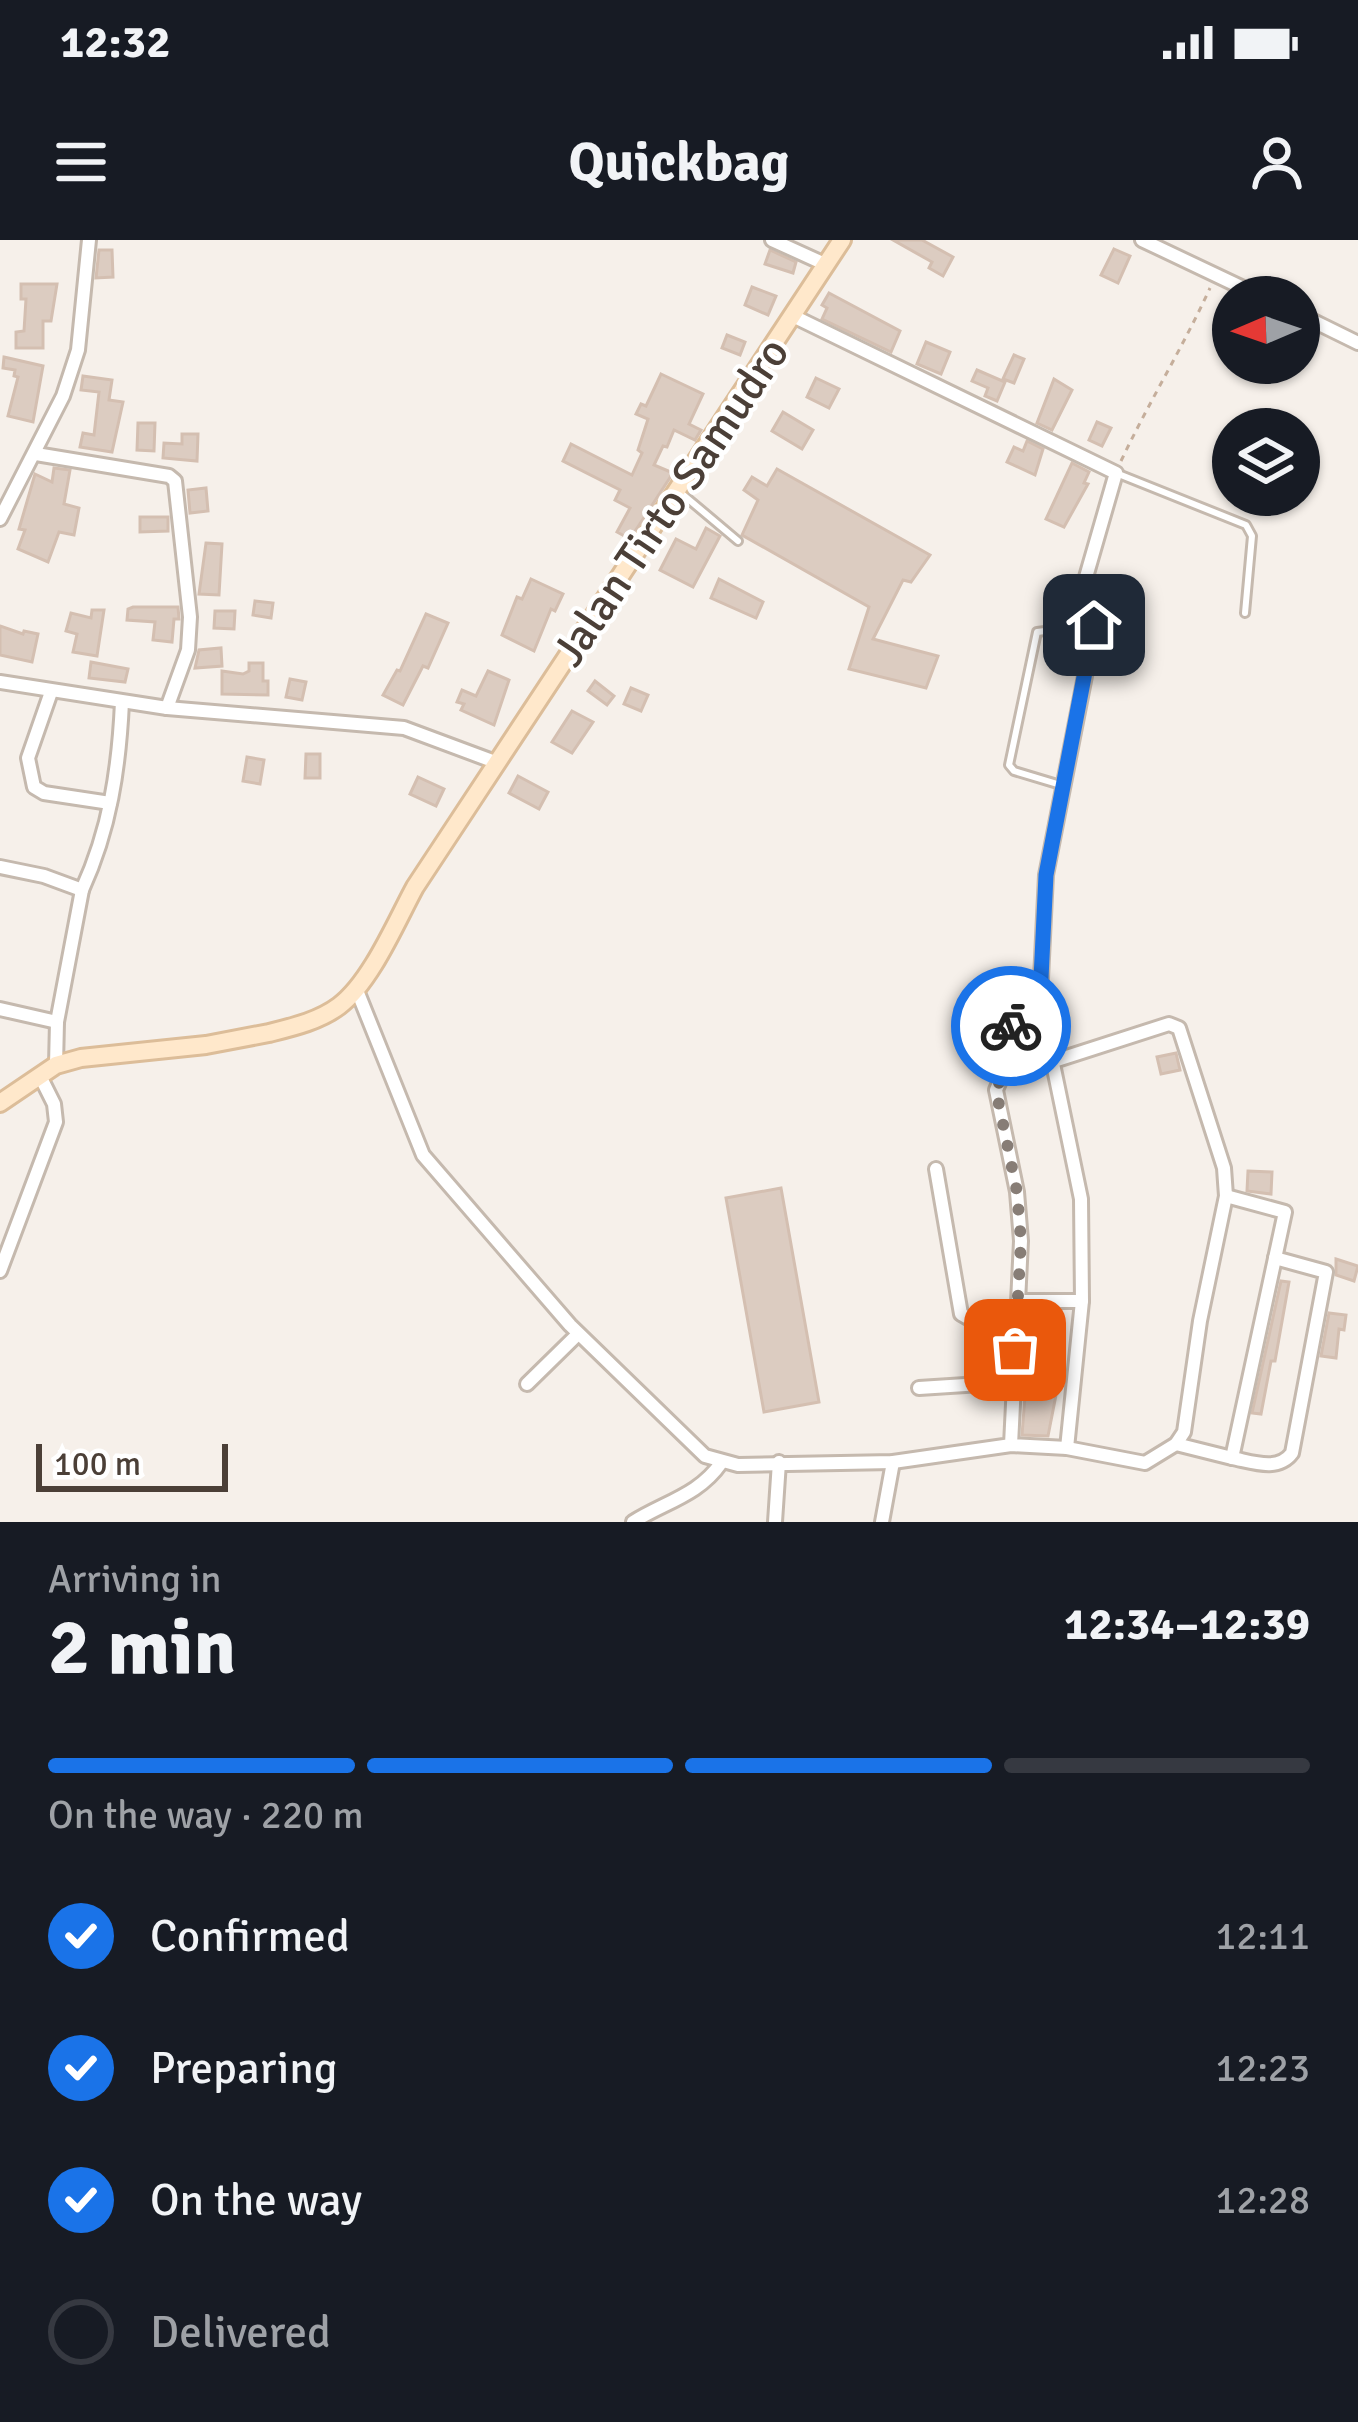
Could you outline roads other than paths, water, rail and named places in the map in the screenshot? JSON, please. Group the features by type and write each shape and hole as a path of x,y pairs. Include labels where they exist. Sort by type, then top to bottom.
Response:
{"street":[{"path":"0,519 63,396 78,350 89,240"},
{"path":"772,240 827,265"},
{"name":"Jalan Tirto Samudro","path":"0,1103 56,1065 81,1058 206,1045 301,1025 342,1004 842,240"},
{"path":"1142,240 1216,276"},
{"path":"795,317 1116,473 1082,591 1092,602 1094,625 1046,875 1039,1020 982,1034 986,1060 1001,1078"},
{"path":"1320,324 1358,343"},
{"path":"36,454 176,481 190,617 188,650 167,708"},
{"path":"0,682 167,708 404,728 498,763"},
{"path":"50,692 28,758 34,787 44,794 110,803"},
{"path":"56,1065 57,1022 82,890 96,858 119,764 122,702"},
{"path":"0,867 82,890"},
{"path":"356,988 423,1154 578,1334 705,1456 722,1463 892,1462 1011,1445 1067,1448 1145,1463 1176,1444 1184,1432 1200,1321 1226,1196 1224,1168 1179,1028 1168,1024 1052,1059 1001,1078 996,1090 1020,1225 1011,1445"},
{"path":"0,1009 57,1022"},
{"path":"1052,1059 1081,1199 1082,1301 1067,1448"},
{"path":"0,1270 56,1122 54,1103 40,1076"},
{"path":"936,1169 962,1314 1017,1318"},
{"path":"1226,1196 1285,1212 1232,1458"},
{"path":"1176,1444 1271,1465 1288,1460 1292,1453 1326,1272 1275,1258"},
{"path":"1019,1301 1082,1301"},
{"path":"527,1384 578,1334"},
{"path":"919,1388 1012,1382"},
{"path":"775,1522 779,1462"},
{"path":"882,1522 892,1462"},
{"path":"633,1522 705,1484 722,1463"}],"lane":[{"path":"1116,473 1246,525 1252,536 1245,613"},
{"path":"678,491 738,541"},
{"path":"1065,786 1014,771 1009,765 1037,632 1094,625"}]}
